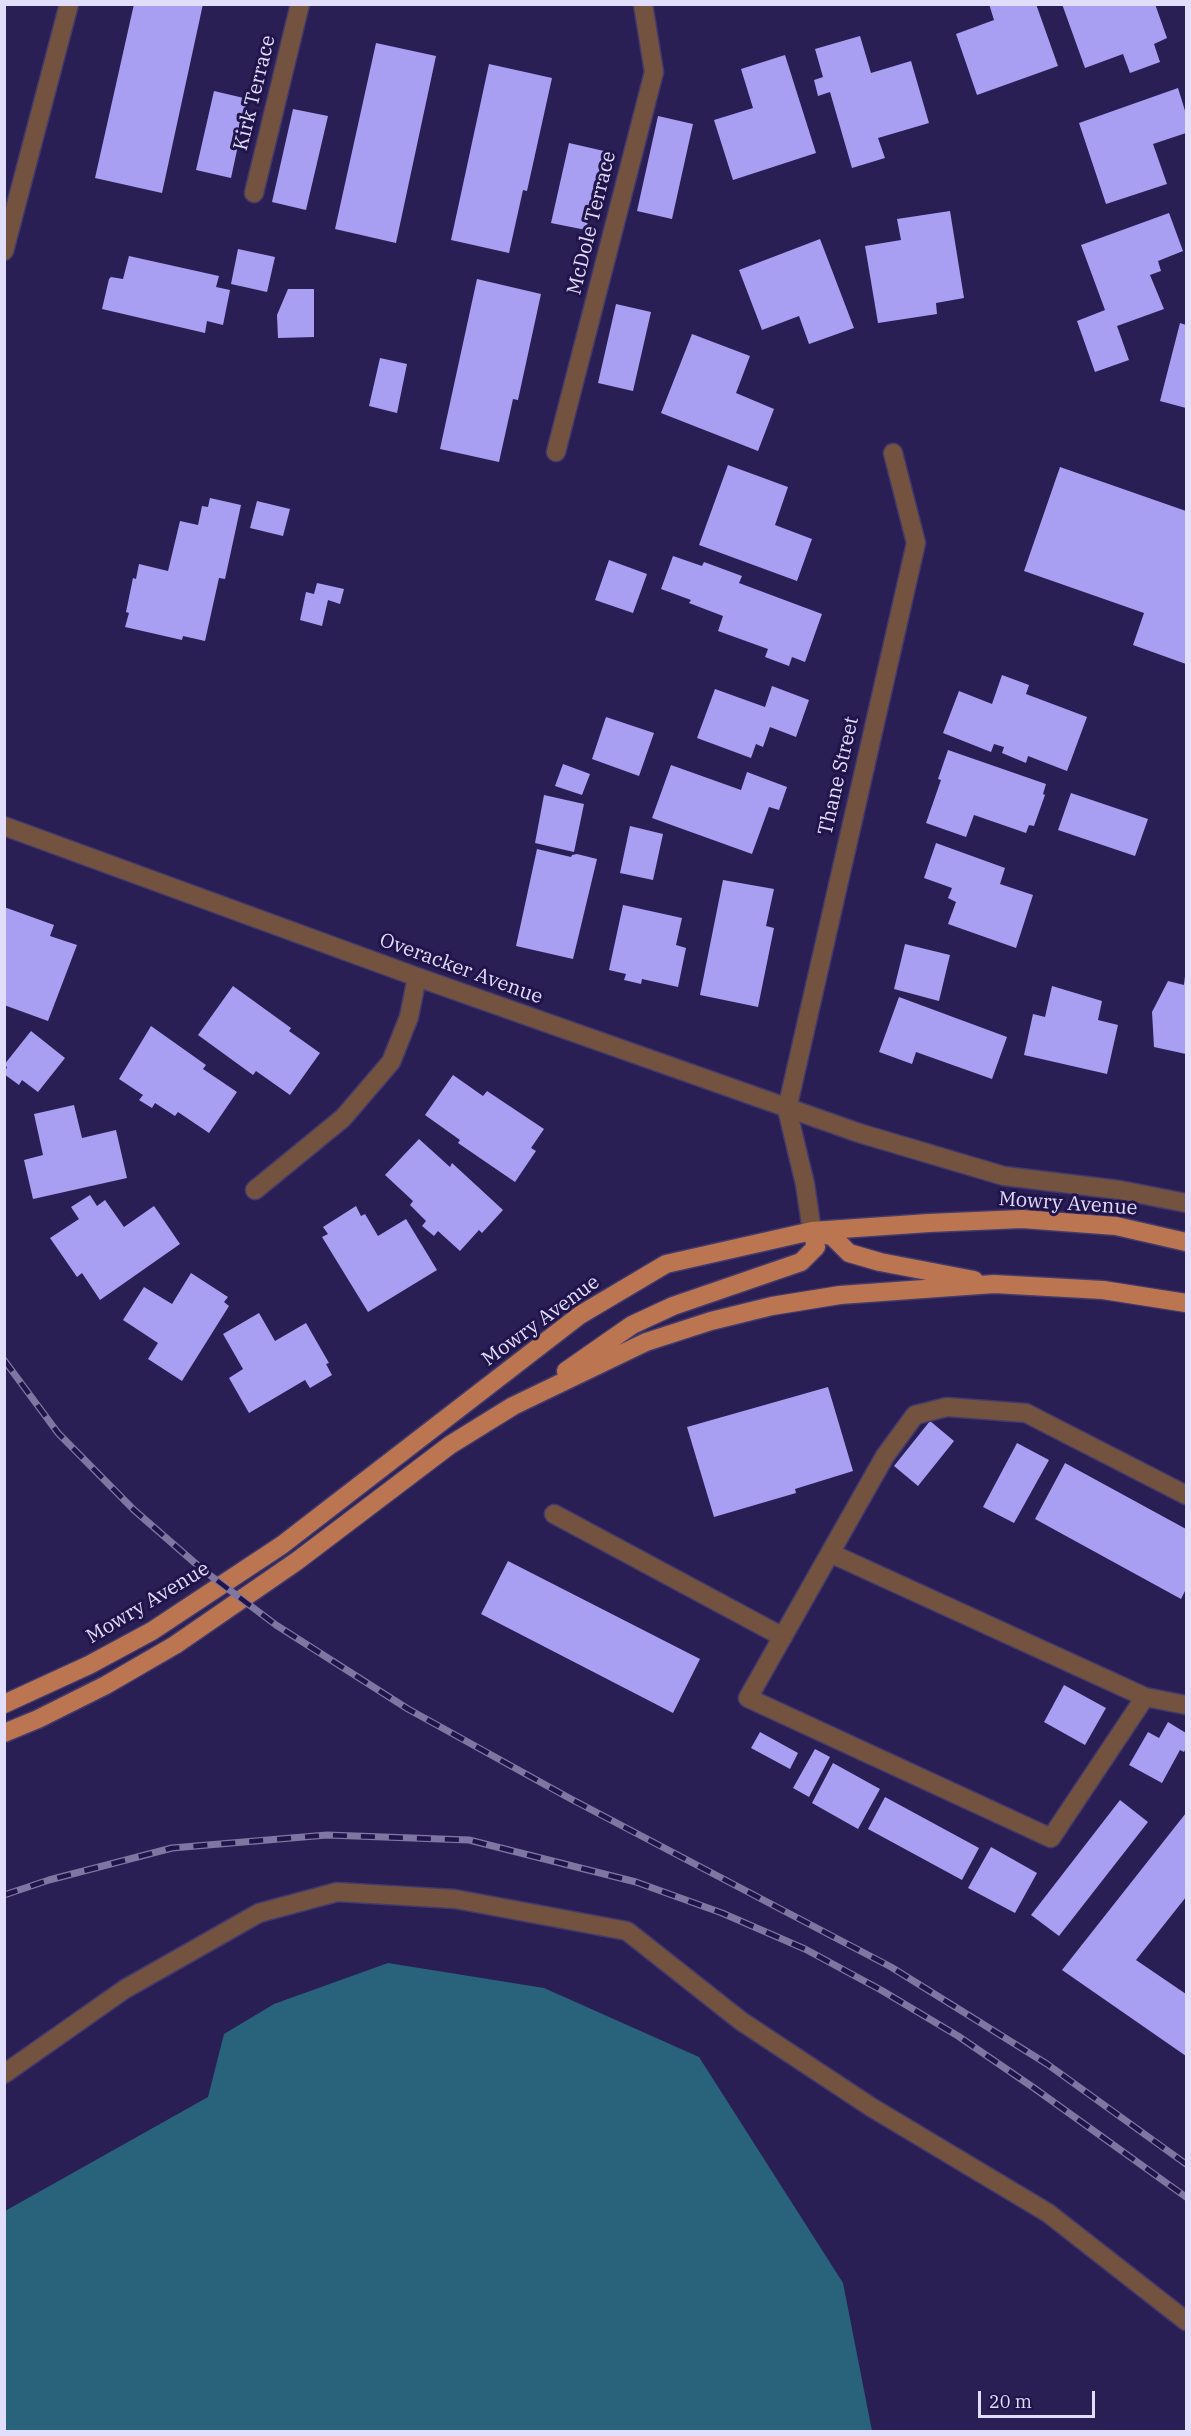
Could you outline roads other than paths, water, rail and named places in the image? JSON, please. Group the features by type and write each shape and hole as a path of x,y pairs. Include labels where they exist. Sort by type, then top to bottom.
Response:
{"main road":[{"name":"Mowry Avenue","path":"4,1704 89,1665 152,1631 282,1545 580,1315 666,1264 812,1231 1022,1219 1116,1226 1186,1242"},
{"path":"4,1733 38,1719 106,1685 175,1645 297,1561 450,1445 513,1406 632,1325 673,1306 801,1262 816,1247 812,1231 833,1237 849,1253 994,1284"},
{"path":"513,1406 646,1342 711,1321 772,1306 840,1296 994,1284 1103,1290 1186,1303"}],"street":[{"path":"4,251 69,4"},
{"name":"Kirk Terrace","path":"254,193 300,4"},
{"name":"McDole Terrace","path":"556,452 654,72 643,4"},
{"name":"Thane Street","path":"787,1109 916,543 893,453"},
{"name":"Overacker Avenue","path":"4,826 787,1109"},
{"path":"255,1190 343,1118 391,1062 409,1017 417,977"},
{"path":"787,1109 805,1184 812,1231"},
{"name":"Mowry Avenue","path":"787,1109 1004,1176 1120,1190 1186,1203"},
{"path":"1145,1697 1051,1838 748,1698 885,1456 915,1415 946,1407 1026,1413 1186,1495"},
{"path":"554,1515 783,1637"},
{"path":"830,1553 1145,1697 1186,1705"},
{"path":"4,2074 125,1989 259,1913 337,1892 455,1899 627,1931 741,2021 871,2107 1048,2213 1186,2320"}],"water":[{"path":"388,1963 544,1988 699,2057 843,2283 872,2431 5,2431 5,2211 208,2097 224,2034 274,2004"}],"railway":[{"path":"4,1360 58,1433 134,1510 203,1570 276,1625 408,1709 571,1799 891,1967 1047,2064 1186,2164"},
{"path":"4,1895 49,1880 172,1848 327,1835 469,1840 636,1882 722,1913 805,1949 881,1990 958,2036 1186,2197"}]}
